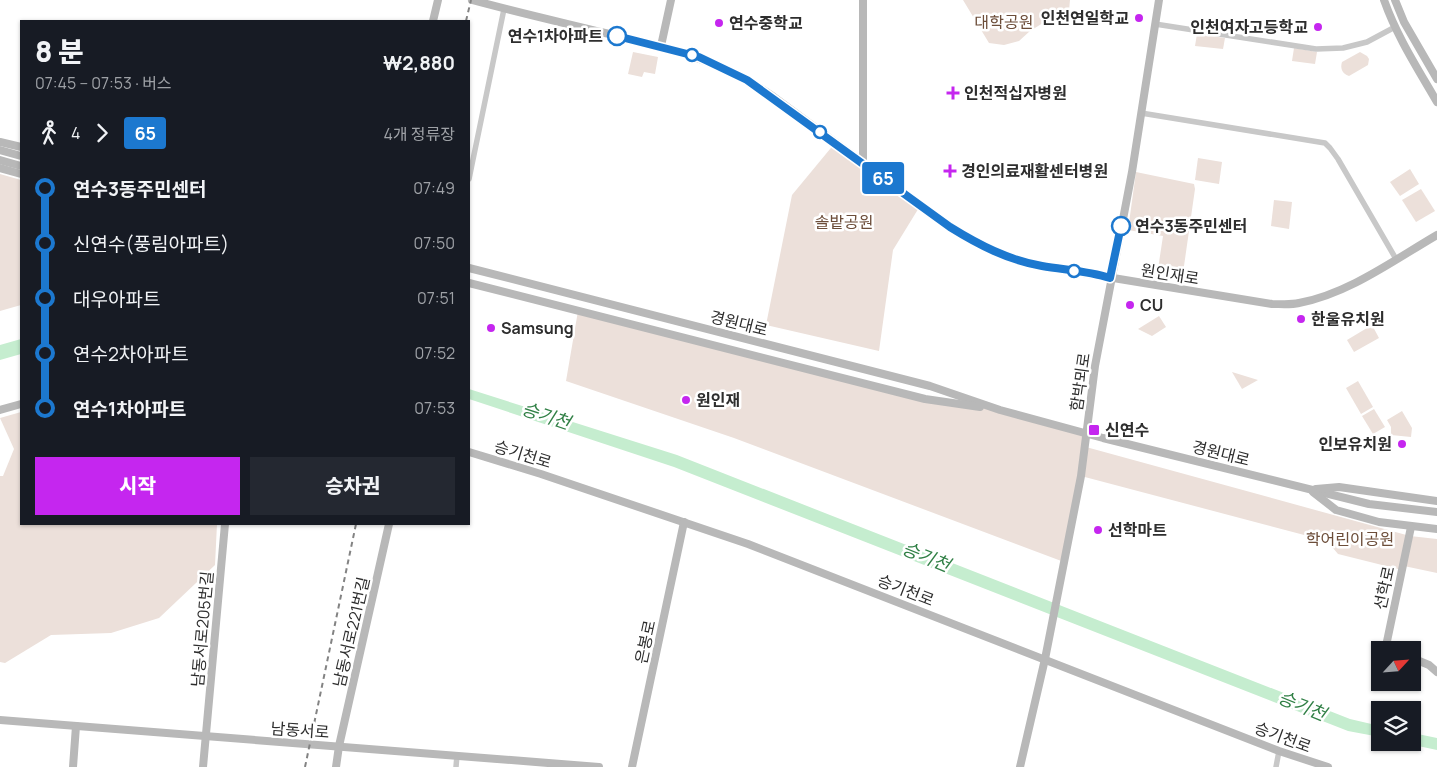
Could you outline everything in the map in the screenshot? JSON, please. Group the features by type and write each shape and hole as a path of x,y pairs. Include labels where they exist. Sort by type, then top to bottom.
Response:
{"main road":[{"path":"433,20 438,0"},
{"name":"원인재로","path":"472,0 699,57 747,80 950,227 984,247 1040,266 1272,304 1297,304 1331,295 1437,235"},
{"path":"661,46 671,0"},
{"path":"863,0 863,164"},
{"name":"함박뫼로","path":"1020,767 1045,659 1081,476 1095,366 1110,278 1132,172 1159,0"},
{"path":"1384,0 1395,27 1437,102"},
{"path":"1395,0 1404,22 1437,79"},
{"path":"0,142 20,147"},
{"path":"0,150 20,156"},
{"path":"0,160 20,166"},
{"path":"0,168 20,174"},
{"name":"경원대로","path":"470,268 930,386 1000,410 1086,434 1370,504 1437,512"},
{"name":"경원대로","path":"470,283 925,400 1000,410"},
{"path":"0,410 20,404"},
{"name":"승기천로","path":"470,452 542,474 797,562 1278,751 1328,767"},
{"path":"1309,489 1339,487 1437,501"},
{"path":"1309,489 1336,510 1378,522 1437,529"},
{"name":"은봉로","path":"632,767 684,522"},
{"name":"남동서로205번길","path":"203,767 225,525"},
{"name":"남동서로221번길","path":"336,767 339,746 389,525"},
{"name":"선학로","path":"1387,641 1411,527"},
{"path":"1421,662 1429,665 1437,672"},
{"name":"남동서로","path":"0,720 599,767"},
{"path":"72,767 76,726"}],"street":[{"path":"470,174 504,9"},
{"path":"1156,24 1316,49 1343,48 1367,42 1395,27"},
{"path":"1141,113 1325,143 1338,159 1396,259"},
{"path":"1276,767 1278,751"},
{"path":"456,767 457,755"}],"green space":[{"name":"대학공원","path":"963,0 1070,0 1069,11 1056,15 1030,31 1019,41 1004,45 989,43"},
{"path":"1197,34 1225,38 1223,49 1195,46"},
{"path":"1294,48 1317,52 1315,64 1292,61"},
{"path":"633,52 658,57 655,74 644,72 642,77 628,74"},
{"path":"1360,52 1369,59 1368,65 1349,76 1345,74 1341,66 1342,62"},
{"name":"솔밭공원","path":"835,143 920,206 893,250 879,351 766,325 792,195"},
{"path":"1198,158 1222,162 1219,184 1195,180"},
{"path":"1410,169 1419,184 1400,196 1390,182"},
{"path":"1136,172 1194,184 1195,189 1183,273 1158,269 1163,236 1128,230"},
{"path":"0,174 20,180 20,305 0,311"},
{"path":"1421,189 1435,211 1416,222 1402,200"},
{"path":"1274,200 1292,202 1289,229 1271,226"},
{"path":"578,311 925,399 1000,410 1086,434 1064,562 734,438 566,381"},
{"path":"1159,316 1166,327 1152,336 1138,329"},
{"path":"1372,325 1379,338 1354,352 1347,340"},
{"path":"1232,372 1258,380 1242,389"},
{"path":"1358,381 1373,407 1361,414 1346,388"},
{"path":"1374,409 1385,427 1373,434 1362,416"},
{"path":"1402,411 1412,428 1411,437 1391,435 1391,427 1387,420"},
{"path":"20,412 20,525 217,525 215,565 159,618 111,633 51,635 5,663 0,662 0,476 3,476 14,449 0,418"},
{"name":"학어린이공원","path":"1086,447 1410,536 1437,539 1437,573 1404,566 1402,570 1338,554 1327,541 1081,476"}],"water":[{"path":"20,339 20,354 0,360 0,345"},
{"name":"승기천","path":"470,389 677,455 1350,719 1371,724 1371,735 1348,731 674,467 470,399"},
{"path":"1421,735 1437,738 1437,750 1421,747"}],"railway":[{"path":"466,20 471,0"},
{"path":"305,767 356,525"}],"bus line":[{"name":"65","path":"617,36 699,57 747,80 771,95 950,227 984,247 1012,258 1040,266 1098,274 1110,278 1121,226"}],"place":[{"name":"인천연일학교","path":"1139,18"},
{"name":"연수중학교","path":"719,23"},
{"name":"인천여자고등학교","path":"1318,27"},
{"name":"연수1차아파트","path":"617,36"},
{"name":"인천적십자병원","path":"953,93"},
{"name":"경인의료재활센터병원","path":"950,171"},
{"name":"연수3동주민센터","path":"1121,226"},
{"name":"CU","path":"1130,305"},
{"name":"한울유치원","path":"1301,319"},
{"name":"Samsung","path":"491,328"},
{"name":"원인재","path":"686,400"},
{"name":"신연수","path":"1094,430"},
{"name":"인보유치원","path":"1402,444"},
{"name":"선학마트","path":"1098,530"}]}
